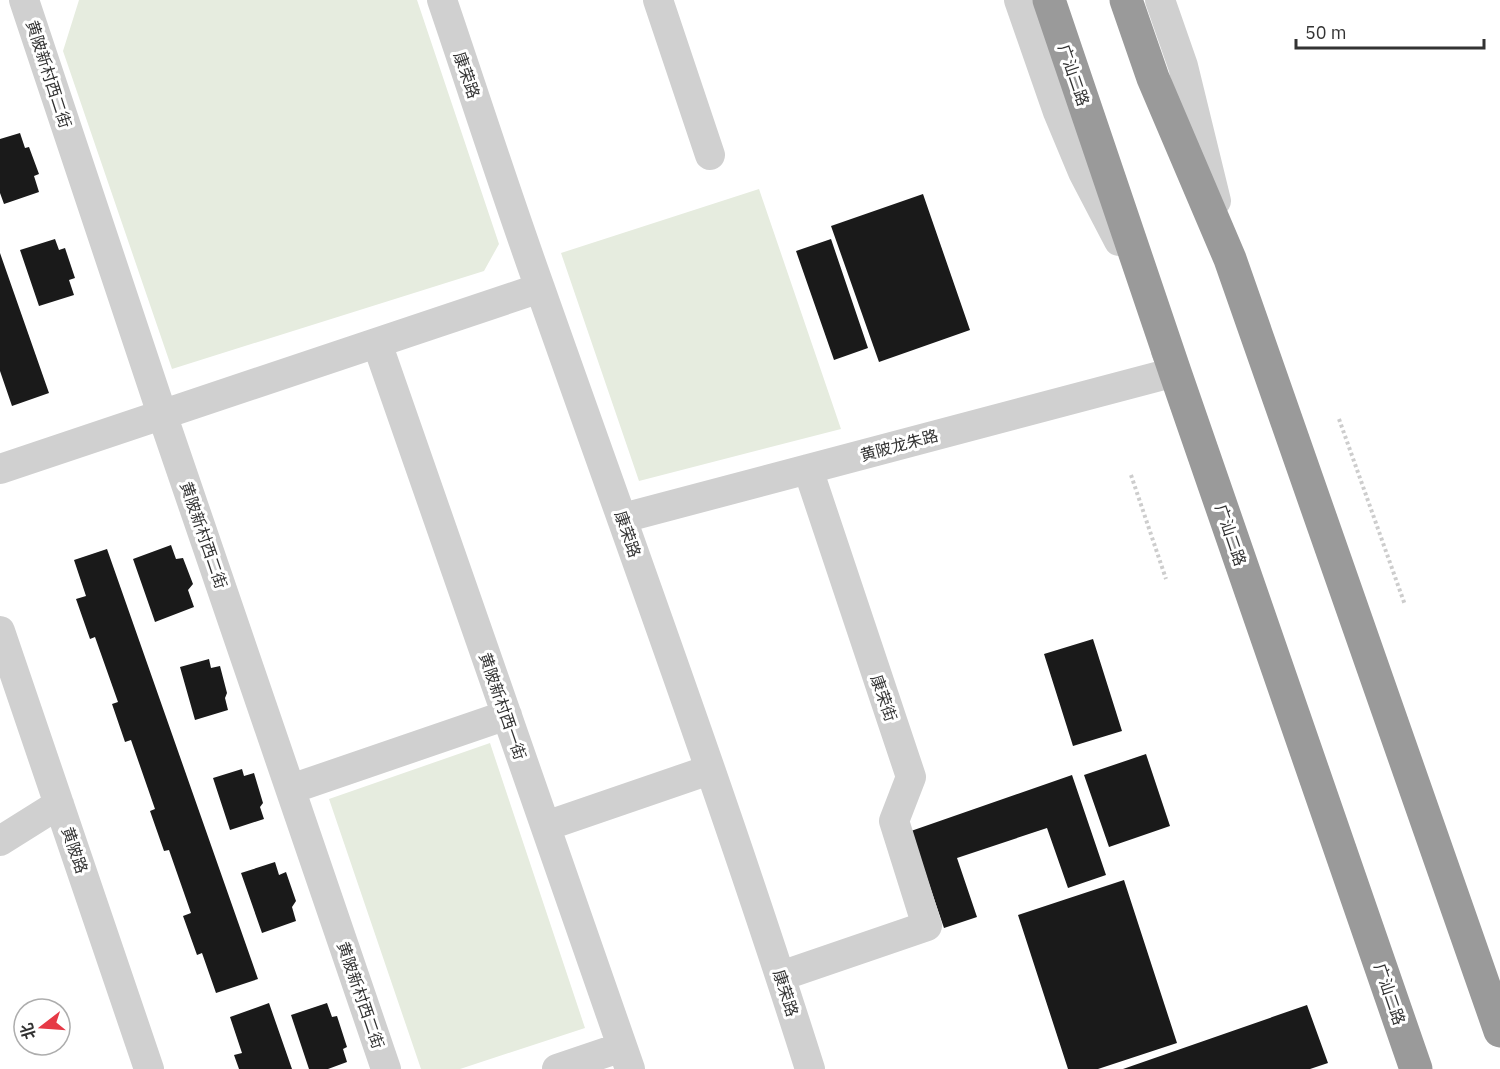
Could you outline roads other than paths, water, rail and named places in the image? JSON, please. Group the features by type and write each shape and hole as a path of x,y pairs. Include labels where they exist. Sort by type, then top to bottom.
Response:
{"highway":[{"name":"广汕二路","path":"1049,0 1416,1069"},
{"path":"1126,0 1153,78 1230,259 1500,1031"}],"street":[{"name":"黄陂新村西二街","path":"24,0 162,414 386,1069"},
{"name":"康荣路","path":"442,0 540,288 623,518 781,976 810,1069"},
{"path":"658,0 710,155"},
{"path":"1019,0 1058,112 1083,172 1117,236 1175,372"},
{"path":"1160,0 1183,66 1230,259"},
{"path":"0,469 540,288"},
{"name":"黄陂新村西一街","path":"376,343 626,1058"},
{"name":"黄陂龙朱路","path":"623,518 1175,372"},
{"name":"康荣街","path":"781,976 927,926 894,821 911,777 808,469"},
{"name":"黄陂路","path":"0,631 149,1069"},
{"path":"291,789 507,715"},
{"path":"546,826 710,770"},
{"path":"0,841 59,804"},
{"path":"556,1069 626,1058"}]}
